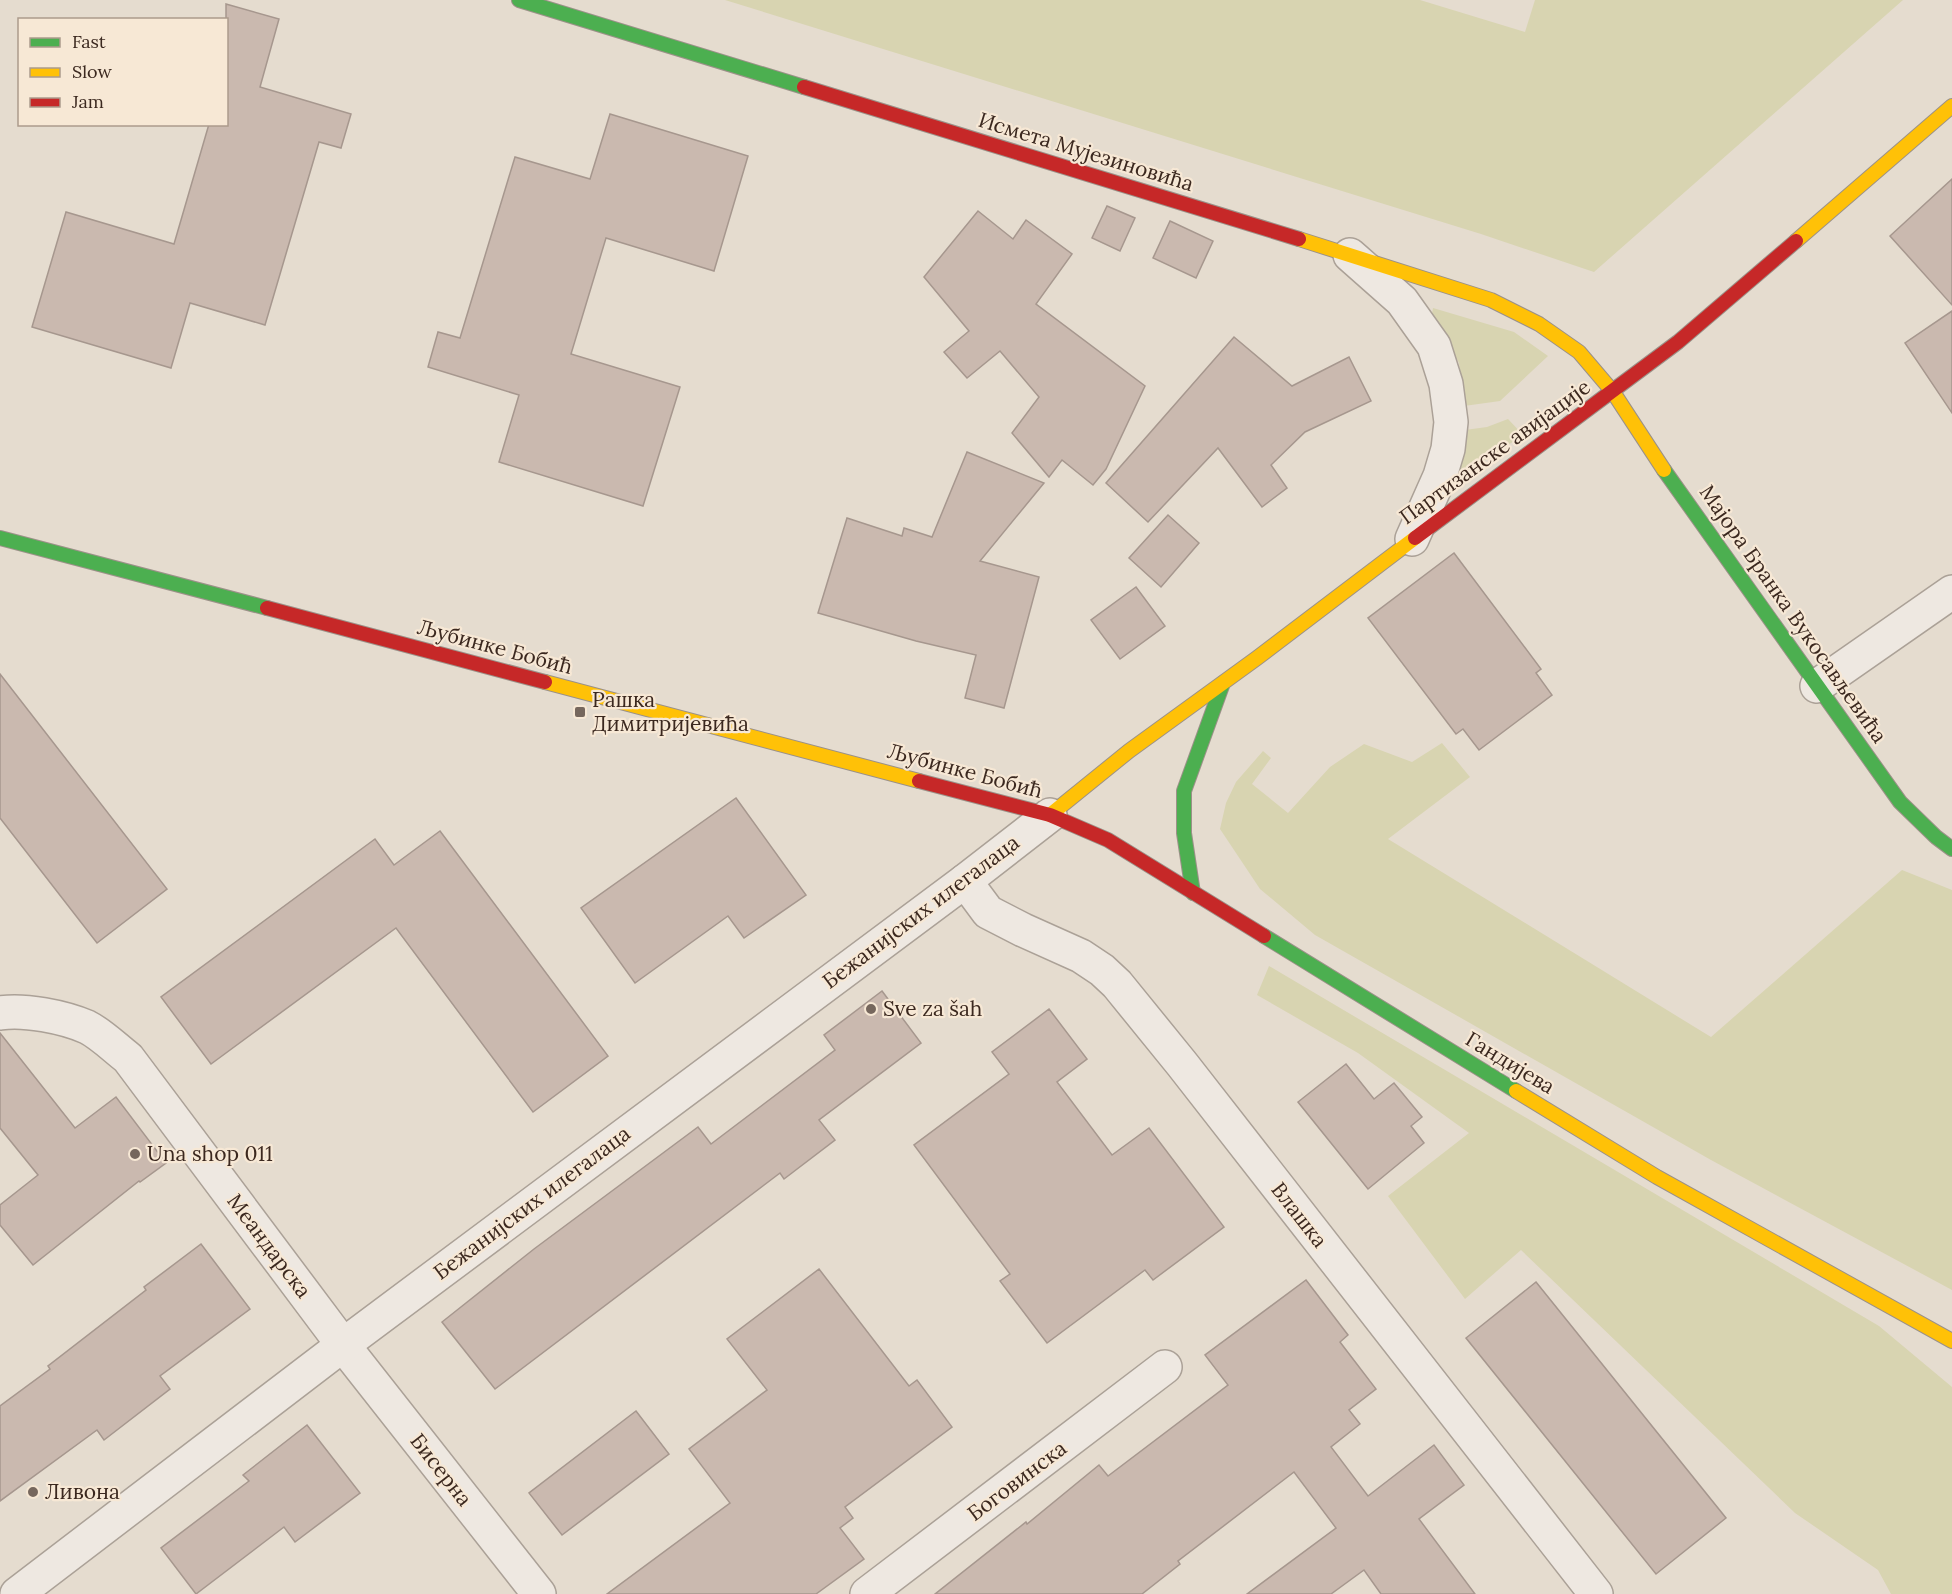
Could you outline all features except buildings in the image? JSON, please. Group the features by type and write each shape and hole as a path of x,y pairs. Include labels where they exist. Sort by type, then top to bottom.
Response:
{"street":[{"name":"Исмета Мујезиновића","path":"519,0 1491,300 1539,324 1579,352 1613,392"},
{"name":"Партизанске авијације","path":"1050,815 1129,752 1678,342 1952,106"},
{"path":"1350,255 1402,301 1434,346 1446,384 1451,422 1448,449 1440,476 1412,539"},
{"name":"Мајора Бранка Вукосављевића","path":"1613,392 1659,463 1900,802 1936,837 1952,849"},
{"name":"Љубинке Бобић","path":"0,538 1050,815"},
{"path":"1817,686 1952,592"},
{"path":"1193,893 1184,833 1184,791 1223,683"},
{"name":"Бежанијских илегалаца","path":"17,1594 343,1345 1050,815"},
{"name":"Гандијева","path":"1050,815 1108,840 1657,1177 1952,1341"},
{"name":"Влашка","path":"964,881 988,912 1081,956 1102,970 1116,984 1182,1064 1596,1594"},
{"name":"Меандарска","path":"0,1013 46,1015 87,1027 128,1058 343,1345"},
{"name":"Бисерна","path":"343,1345 539,1594"},
{"name":"Боговинска","path":"867,1594 1166,1367"}],"shaded area":[{"path":"725,0 1420,0 1525,32 1535,0 1903,0 1594,272 1481,234"},
{"path":"1433,308 1514,332 1548,356 1500,401 1464,406 1459,363 1432,314"},
{"path":"1508,419 1523,435 1457,479 1454,476 1465,430 1487,427"},
{"path":"1442,743 1470,777 1388,839 1711,1037 1902,870 1952,890 1952,1290 1711,1160 1315,935 1260,889 1220,829 1226,803 1236,782 1263,751 1271,758 1252,784 1288,813 1330,767 1364,744 1412,762"},
{"path":"1269,966 1879,1326 1952,1387 1952,1594 1891,1594 1878,1570 1795,1513 1521,1250 1465,1299 1388,1196 1469,1133 1358,1053 1257,995"}],"traffic: fast":[{"path":"519,0 804,87"},
{"path":"1664,470 1900,802 1936,837 1952,849"},
{"path":"0,538 267,608"},
{"path":"1193,893 1184,833 1184,791 1223,683"},
{"path":"1264,936 1516,1091"}],"traffic: slow":[{"path":"1796,241 1952,106"},
{"path":"1299,239 1491,300 1539,324 1579,352 1613,392 1664,470"},
{"path":"1050,815 1129,751 1257,658 1415,538"},
{"path":"545,682 919,781"},
{"path":"1516,1091 1657,1177 1952,1341"}],"traffic: jam":[{"path":"804,87 1299,239"},
{"path":"1415,538 1678,342 1796,241"},
{"path":"267,608 545,682"},
{"path":"919,781 1050,815 1108,840 1264,936"}],"place":[{"name":"Рашка Димитријевића","path":"580,712"},
{"name":"Sve za šah","path":"871,1009"},
{"name":"Una shop 011","path":"135,1154"},
{"name":"Ливона","path":"33,1492"}]}
